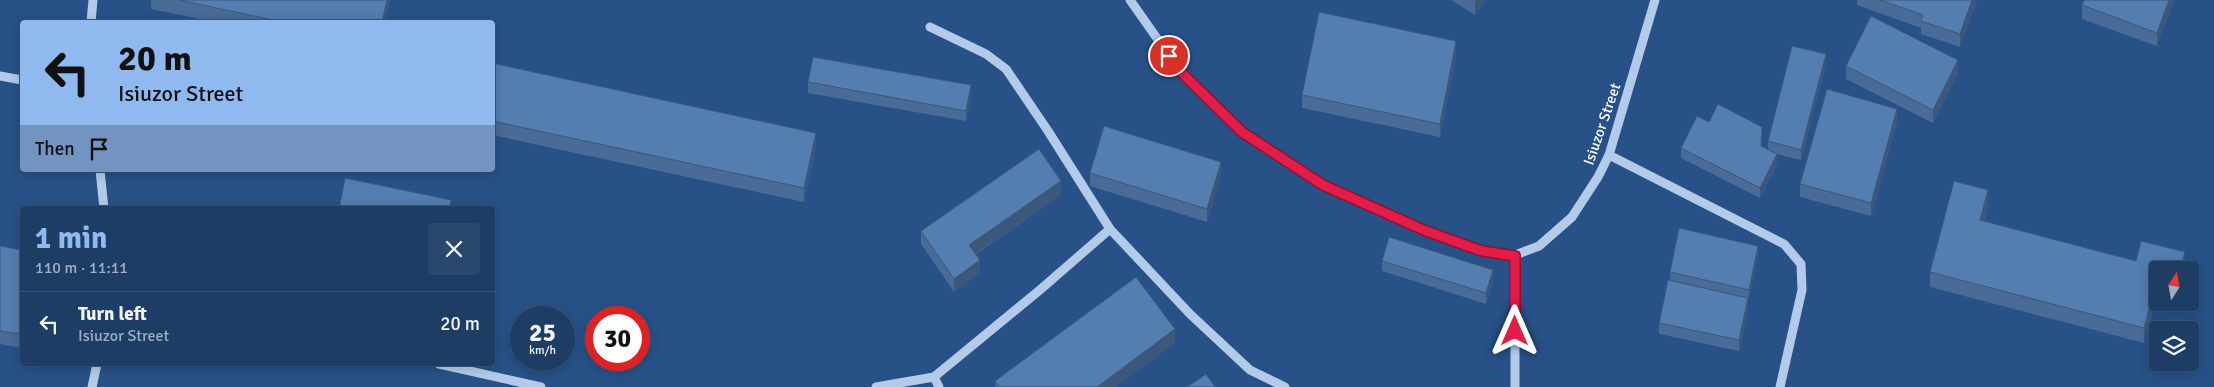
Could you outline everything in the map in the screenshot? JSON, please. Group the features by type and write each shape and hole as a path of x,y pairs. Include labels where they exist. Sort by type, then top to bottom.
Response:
{"street":[{"path":"91,20 93,0"},
{"path":"1130,0 1180,71 1242,132 1281,160 1323,185 1426,231 1482,251 1515,256 1515,387"},
{"name":"Isiuzor Street","path":"1515,256 1539,246 1572,217 1598,177 1609,155 1655,0"},
{"path":"930,27 986,54 1006,69 1110,229 1190,314 1250,370 1285,387"},
{"path":"0,76 20,80"},
{"path":"1609,155 1784,244 1801,264 1802,290 1780,387"},
{"path":"100,172 104,206"},
{"path":"876,387 934,376 1041,289 1110,229"},
{"path":"92,387 97,366"},
{"path":"448,366 541,387"},
{"path":"934,376 939,387"}],"building":[{"path":"179,0 387,0 382,20 273,20"},
{"path":"1880,0 1972,0 1960,34 1921,21 1923,15"},
{"path":"2084,0 2169,0 2157,33 2082,5"},
{"path":"1319,12 1456,41 1440,124 1302,95"},
{"path":"1871,16 1958,60 1933,110 1846,66"},
{"path":"1792,46 1826,54 1801,150 1768,141"},
{"path":"813,57 971,85 966,111 808,82"},
{"path":"495,64 816,133 804,188 495,122"},
{"path":"1827,89 1897,109 1871,203 1800,184"},
{"path":"1718,104 1762,127 1761,146 1777,154 1760,188 1681,148 1697,116 1709,122"},
{"path":"1104,126 1221,162 1207,209 1090,173"},
{"path":"1039,149 1061,181 969,245 980,260 954,279 921,231"},
{"path":"345,178 451,200 450,206 340,206"},
{"path":"1954,181 1988,190 1980,220 2136,261 2141,241 2185,252 2182,261 2149,261 2149,309 2144,328 1930,272"},
{"path":"1679,228 1758,246 1749,290 1670,272"},
{"path":"1389,237 1493,270 1486,293 1382,261"},
{"path":"0,246 20,250 20,334 0,331"},
{"path":"1136,277 1175,329 1097,387 1000,387 995,381"},
{"path":"1668,280 1748,298 1739,340 1659,323"},
{"path":"1206,374 1215,387 1187,387"}],"route":[{"path":"1169,56 1180,71 1242,132 1281,160 1323,185 1426,231 1482,251 1515,256 1515,331"}]}
